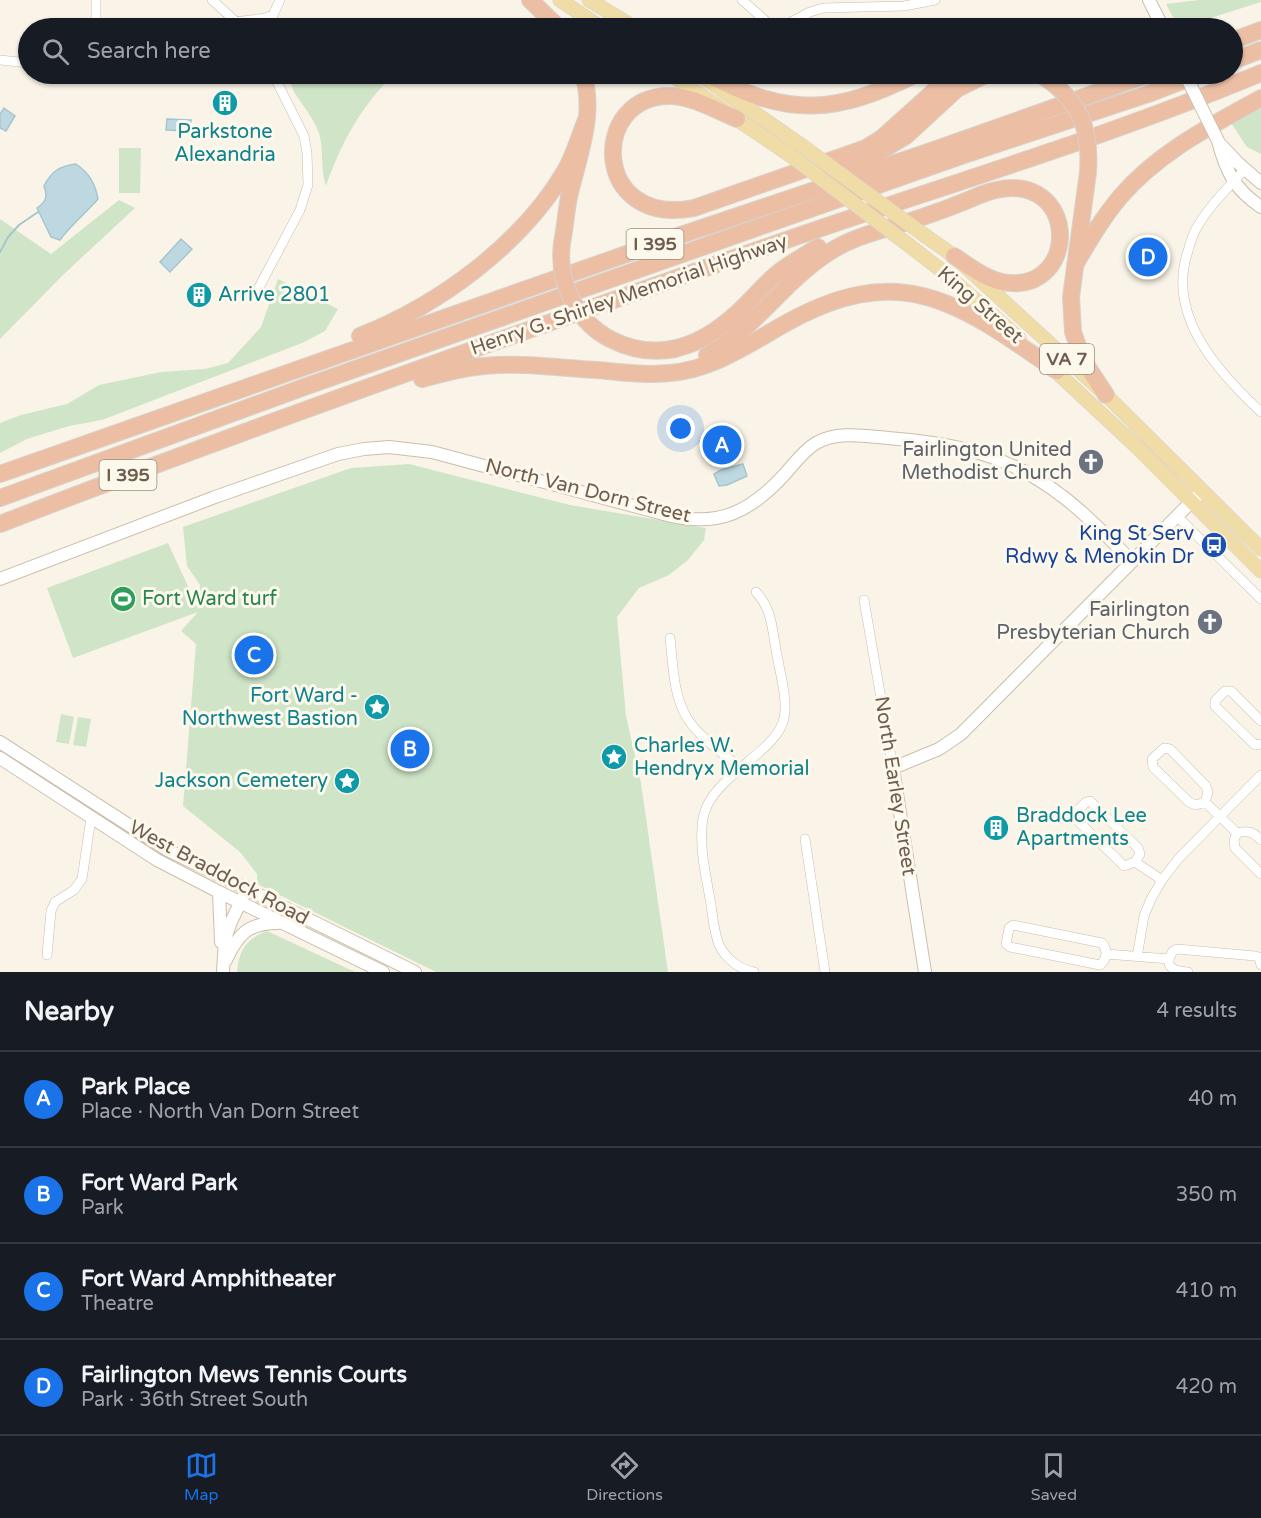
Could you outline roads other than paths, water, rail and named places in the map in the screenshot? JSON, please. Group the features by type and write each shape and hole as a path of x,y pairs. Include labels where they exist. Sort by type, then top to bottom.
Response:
{"highway":[{"path":"530,0 549,18"},
{"path":"1243,26 1261,21"},
{"path":"1243,37 1261,30"},
{"path":"1243,57 1261,50"},
{"name":"Henry G. Shirley Memorial Highway","path":"1243,80 1261,73"},
{"path":"585,84 584,141 569,199 560,257 565,287 578,312 596,332 645,351 680,349 704,337 735,316 779,272 830,239 953,184"},
{"path":"729,84 770,101 792,105 823,106 860,99 894,84"},
{"path":"737,119 680,97 660,97 646,101 633,108 621,124 612,153 616,173 627,191 645,205 672,211 694,208 866,148 882,138 941,84"},
{"path":"672,238 799,184 864,161 906,136 957,89 967,84"},
{"path":"1053,84 1078,110 1086,129 1089,154 1088,171 1071,297 1072,332 1083,360 1106,394"},
{"name":"Henry G. Shirley Memorial Highway","path":"0,474 672,238 1121,84"},
{"path":"0,498 307,386 852,194 1174,84"},
{"name":"Henry G. Shirley Memorial Highway","path":"0,524 578,312 1114,129 1232,84"},
{"path":"1075,265 1095,230 1121,196 1149,168 1179,145 1261,98"},
{"path":"162,416 374,330 446,291 476,270 533,214 564,172 577,146 586,120"},
{"path":"646,374 676,368 716,350 738,335 807,268 830,251 858,237 942,211 988,193 1012,188 1034,193 1048,201 1060,225 1059,248 1050,266 1032,279 1018,283 1000,281 984,275 954,256"},
{"path":"257,428 455,370 485,366 646,374 682,372 708,365 751,345 797,317 827,303 855,295 888,292 916,294 963,310 1011,339 1057,371"}],"main road":[{"path":"560,0 587,18"},
{"path":"589,0 619,18"},
{"path":"1149,0 1158,18"},
{"name":"King Street","path":"685,84 790,155 941,270 1057,371 1131,441 1261,571"},
{"name":"King Street","path":"713,84 954,256 1106,394 1261,549"},
{"path":"1190,84 1218,141 1225,166 1233,182 1249,199 1261,207"},
{"path":"1218,141 1261,183"},
{"name":"North Van Dorn Street","path":"0,579 215,497 356,450 398,447 427,451 671,516 709,520 731,515 754,504 816,444 846,435 951,445 981,452 1009,463 1064,496 1132,561"},
{"path":"893,768 939,749 961,734 1202,491"},
{"name":"West Braddock Road","path":"0,742 165,849 415,972"},
{"name":"West Braddock Road","path":"0,758 157,860 383,972"},
{"name":"North Earley Street","path":"893,768 925,972"},
{"path":"223,964 225,939 245,890"},
{"path":"219,892 223,964"},
{"path":"223,964 236,940 244,932 255,925 281,922"}],"street":[{"path":"96,0 96,18"},
{"path":"212,0 231,18"},
{"path":"273,18 280,0"},
{"path":"742,0 762,18"},
{"path":"798,18 823,8 904,6 935,0"},
{"path":"265,18 273,15"},
{"path":"0,60 18,62"},
{"path":"256,293 300,210 308,185 308,153 304,136 278,84"},
{"path":"1245,169 1195,230 1185,261 1184,297 1195,330 1207,353 1222,372 1261,411"},
{"path":"1177,516 1261,599"},
{"path":"754,972 745,970 732,962 719,944 702,840 703,818 711,798 726,779 777,734 784,719 784,704 771,625 766,603 756,592"},
{"name":"North Earley Street","path":"864,600 893,768"},
{"path":"670,638 676,681 686,716 693,726 740,768"},
{"path":"1261,721 1231,691 1225,691 1215,701 1215,706 1255,745 1261,744"},
{"path":"1164,748 1170,749 1206,786 1208,792 1205,802 1196,805 1189,802 1153,767 1152,759 1164,748"},
{"path":"1137,957 1144,916 1162,880 1179,858 1261,775"},
{"path":"1090,801 1094,804 1138,848 1140,854 1135,862 1124,866 1076,819 1075,813 1086,802 1090,801"},
{"path":"1205,802 1237,833"},
{"path":"47,956 51,911 55,902 74,890 82,879 91,818"},
{"path":"1237,833 1251,831 1261,840"},
{"path":"1237,833 1234,840 1235,848 1261,874"},
{"path":"806,839 825,972"},
{"path":"1135,862 1162,880"},
{"path":"1013,925 1102,943 1106,954 1100,965 1010,947 1006,944 1009,928 1013,925"},
{"path":"1188,972 1174,971 1170,968 1169,959 1173,951 1177,949 1256,956 1259,957 1261,965"},
{"path":"1106,954 1169,959"}],"water":[{"path":"4,108 15,116 6,131 0,128 0,114"},
{"path":"167,119 191,120 190,131 166,130"},
{"path":"76,164 91,179 98,199 60,240 51,237 37,208 45,199 44,186 56,170"},
{"path":"181,239 192,249 170,272 160,262"},
{"path":"743,464 747,476 719,486 714,474"}],"waterway":[{"path":"0,252 8,237 19,225 38,212"}],"place":[{"name":"Parkstone Alexandria","path":"225,103"},
{"name":"Fairlington Mews Tennis Courts","path":"1148,257"},
{"name":"Arrive 2801","path":"199,295"},
{"name":"Park Place","path":"722,445"},
{"name":"Fairlington United Methodist Church","path":"1091,462"},
{"name":"King St Serv Rdwy & Menokin Dr","path":"1214,545"},
{"name":"Fort Ward turf","path":"123,599"},
{"name":"Fairlington Presbyterian Church","path":"1210,622"},
{"name":"Fort Ward Amphitheater","path":"254,655"},
{"name":"Fort Ward - Northwest Bastion","path":"377,707"},
{"name":"Fort Ward Park","path":"410,749"},
{"name":"Charles W. Hendryx Memorial","path":"614,757"},
{"name":"Jackson Cemetery","path":"347,781"},
{"name":"Braddock Lee Apartments","path":"996,828"}]}
